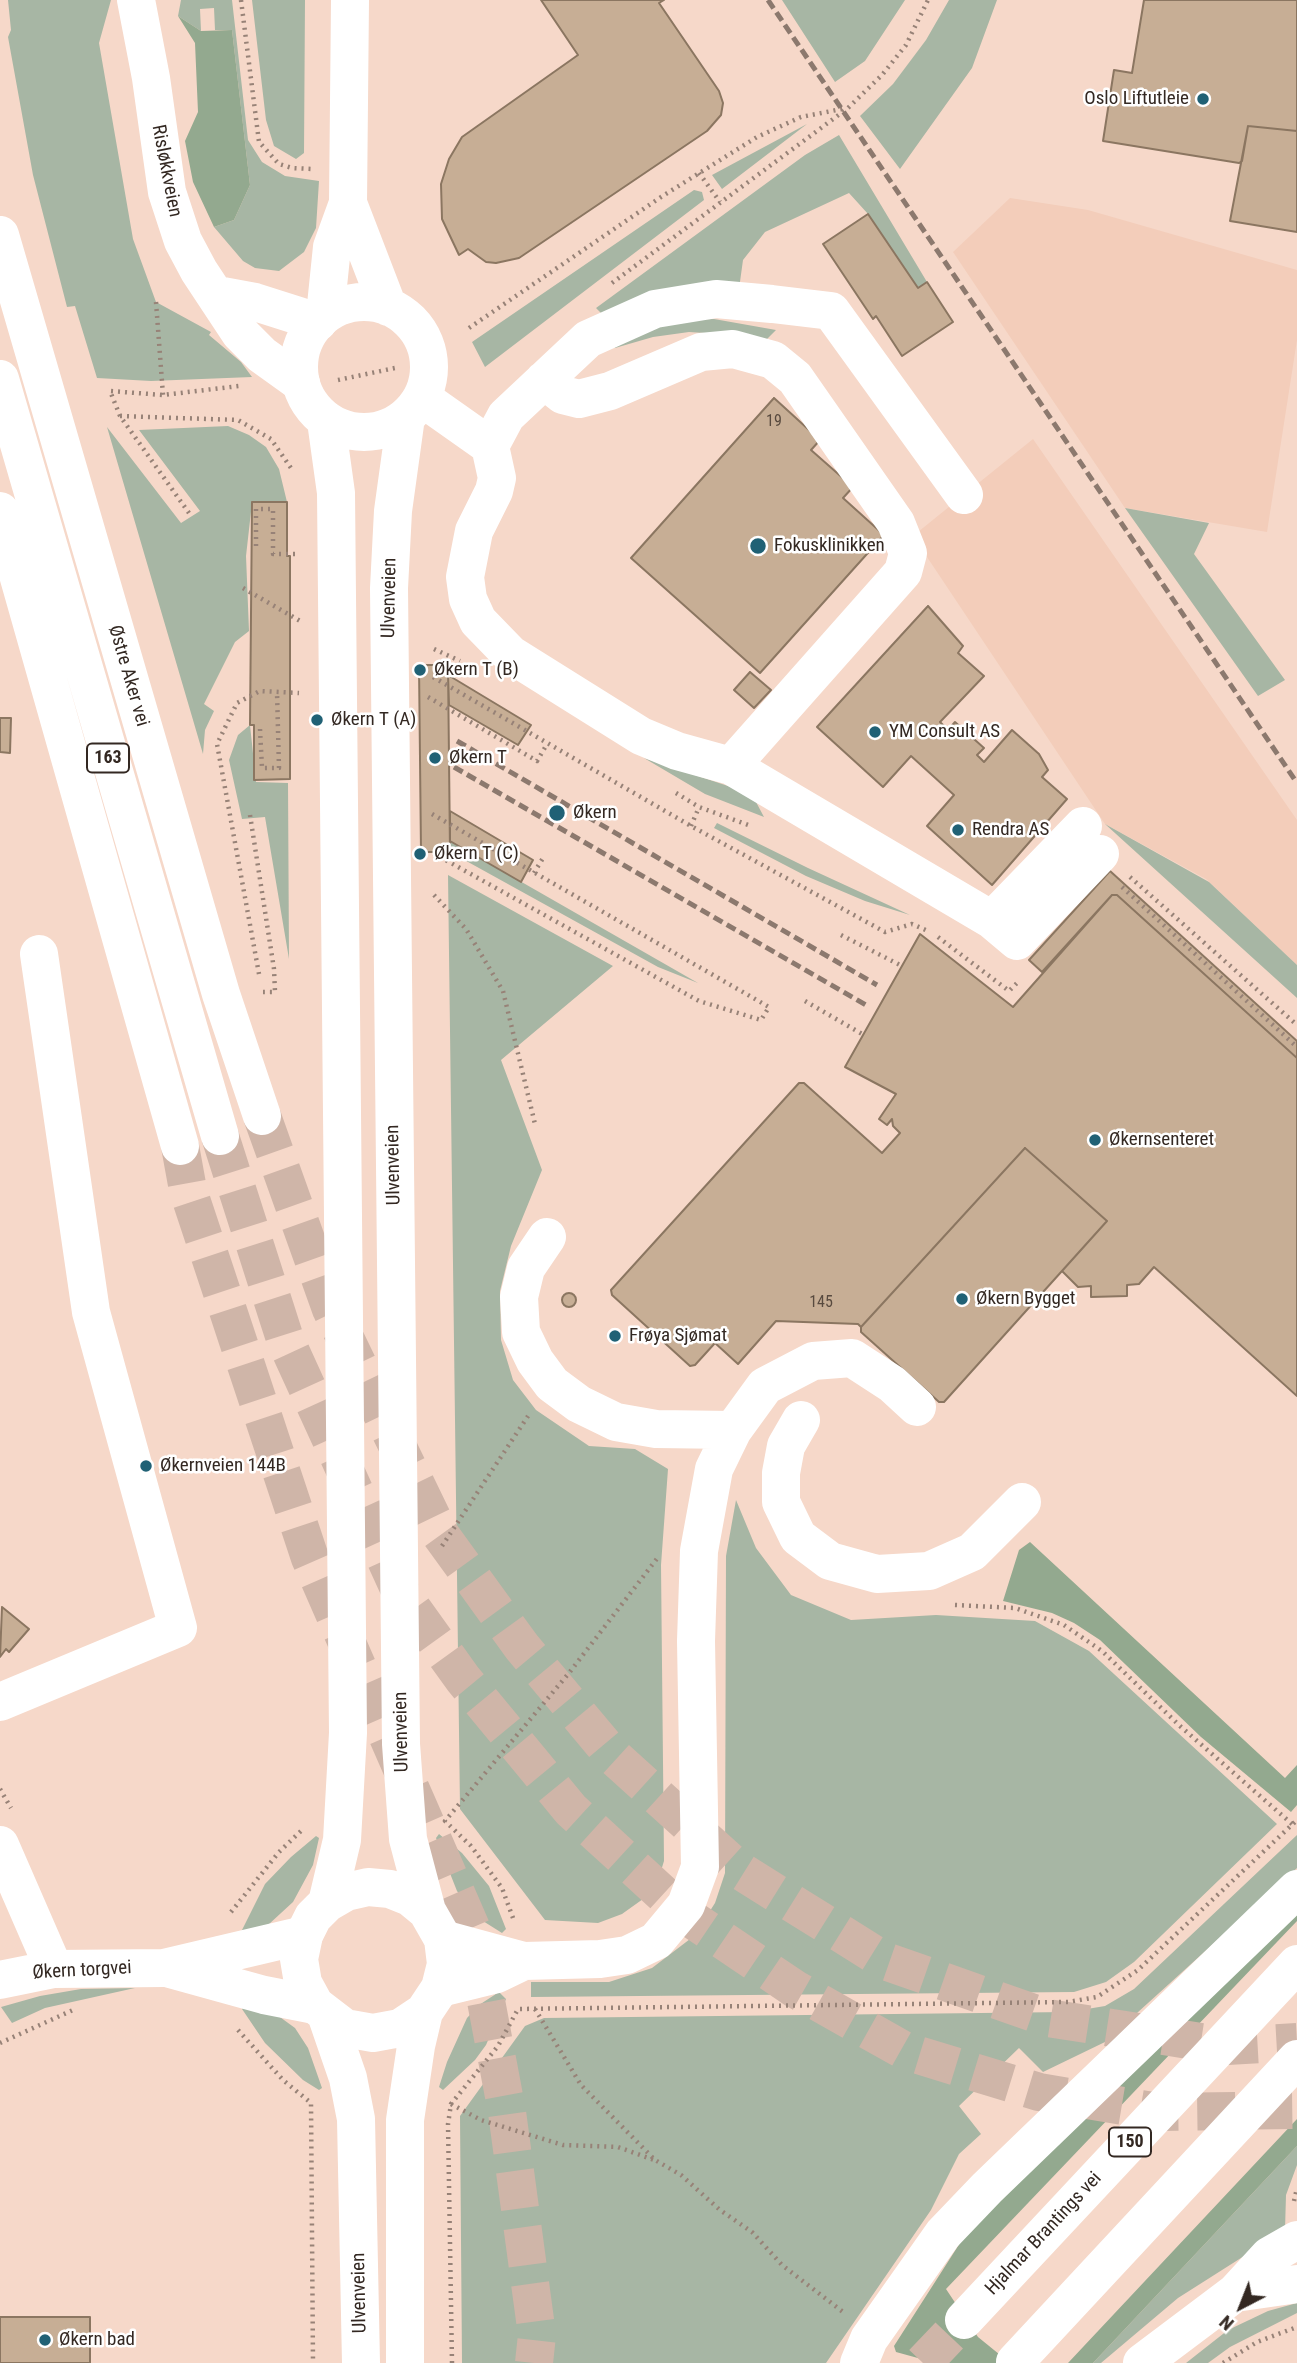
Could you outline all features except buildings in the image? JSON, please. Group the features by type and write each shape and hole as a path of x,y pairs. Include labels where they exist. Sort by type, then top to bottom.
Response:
{"main road":[{"name":"Risløkkveien","path":"136,0 151,78 160,151 175,219 199,271 218,295 240,333 262,355 314,383"},
{"name":"Risløkkveien","path":"151,78 162,0"},
{"path":"314,383 301,350 321,318 332,247 348,203 350,0"},
{"path":"348,203 388,307"},
{"name":"Østre Aker vei","path":"0,235 221,994 262,1116"},
{"path":"218,295 321,318 349,304 368,303 388,307"},
{"path":"964,495 831,311 716,299 655,309 588,339 506,416 490,446 497,478 494,491 474,531 465,578 468,599 478,621 510,654 603,715 677,751 731,766 992,920 1017,941 1099,853"},
{"name":"Ulvenveien","path":"388,307 416,329 425,345 429,362 428,381 410,394 393,511 389,645 391,845 401,1744 408,1839 446,1964 415,2046 404,2137 405,2363"},
{"path":"544,380 563,395 579,399 610,391 701,352 733,349 773,360 795,378 896,523 908,553 903,572 731,766"},
{"name":"163","path":"0,379 220,1136"},
{"name":"Ulvenveien","path":"314,383 315,411 326,421 336,493 348,1733 342,1840 327,1903"},
{"path":"326,421 347,430 370,432 392,426 410,394 490,446"},
{"name":"163","path":"0,512 180,1146"},
{"path":"0,1702 178,1628 91,1312 39,954"},
{"path":"547,1237 526,1268 519,1297 522,1332 535,1361 548,1378 579,1404 616,1422 656,1429 733,1430"},
{"path":"435,1925 520,1945 600,1959 627,1955 656,1941 686,1905 700,1867 696,1641 699,1551 714,1469 733,1430 765,1386 813,1361 852,1358 892,1384 917,1406"},
{"path":"801,1420 786,1446 781,1473 781,1502 798,1536 830,1560 877,1574 929,1571 972,1552 1022,1502"},
{"path":"6,1828 54,1969"},
{"name":"Ulvenveien","path":"361,2363 355,2119 348,2078 321,2011 303,1983 299,1959 304,1935 313,1917 327,1903 346,1892 368,1887 390,1889 410,1897 435,1925"},
{"path":"859,2363 875,2329 943,2234 987,2188 1297,1889"},
{"name":"Økern torgvei","path":"0,1980 54,1969 164,1968 304,1935"},
{"path":"321,2011 345,2028 373,2034 401,2028 433,2000 497,1975 520,1945"},
{"name":"Hjalmar Brantings vei","path":"964,2320 1297,1964"},
{"name":"Økern torgvei","path":"164,1968 321,2011"},
{"path":"1015,2362 1297,2059"},
{"path":"1142,2363 1235,2293 1269,2256 1297,2240"},
{"path":"1235,2293 1297,2284"}],"path":[{"path":"241,0 259,142 279,164 312,169"},
{"path":"606,288 848,108 906,45 928,0"},
{"path":"469,328 757,137 801,117 848,108"},
{"path":"699,173 720,202"},
{"path":"156,302 163,395"},
{"path":"314,383 410,394"},
{"path":"189,513 120,416 110,391 163,395 243,385"},
{"path":"120,416 238,420 271,439 284,453 294,481"},
{"path":"256,546 256,509 273,509 273,554 297,554"},
{"path":"296,542 297,566"},
{"path":"433,677 691,826 886,932 912,924 933,933 1009,991 1028,971"},
{"path":"250,815 274,969 275,992 263,994 217,744 237,703 260,691 300,693"},
{"path":"260,729 262,768 279,768 277,692"},
{"path":"691,826 699,807"},
{"path":"432,814 769,1007 761,1020 699,1001 433,853"},
{"path":"1099,853 1297,1025"},
{"path":"1099,853 1297,1047"},
{"path":"534,873 543,858"},
{"path":"434,895 466,929 503,991 536,1124"},
{"path":"841,935 900,965"},
{"path":"805,1001 862,1034"},
{"path":"442,1546 524,1425 548,1378"},
{"path":"520,1945 502,1888 471,1846 445,1821 569,1673 664,1549"},
{"path":"452,2363 448,2124 451,2104 498,2046 517,2009 1068,2003 1097,1997 1138,1970 1295,1822 1180,1726 1102,1651 1064,1625 1016,1608 943,1606"},
{"path":"0,1789 6,1828"},
{"path":"227,1917 279,1853 309,1823"},
{"path":"535,2009 581,2085 655,2160"},
{"path":"233,2024 253,2050 311,2103 313,2363"},
{"path":"451,2104 481,2120 563,2145 618,2147 655,2160 681,2175 720,2210 752,2232 782,2266 852,2319"},
{"path":"1223,2363 1257,2342 1297,2327"}],"shaded area":[{"path":"1010,198 1088,210 1297,270 1297,340 1267,532 1125,508 953,252"},
{"path":"1033,439 1297,820 1297,965 1206,879 1105,824 913,536"}],"green space":[{"path":"8,0 111,0 99,43 133,239 156,302 211,332 209,335 241,362 252,377 151,381 97,378 75,306 67,307 33,175 8,37 11,30"},
{"path":"181,0 232,0 248,140 262,162 285,176 319,181 316,228 304,252 279,271 255,268 243,261 214,227 234,220 250,185 232,30 215,30 214,8 200,9 201,31 178,16"},
{"path":"252,0 305,0 304,153 296,159 274,146 266,120"},
{"path":"782,0 905,0 865,61 835,82"},
{"path":"949,0 997,0 972,68 900,169 860,116 893,84 926,40"},
{"path":"178,16 201,31 232,30 250,185 234,220 214,227 193,182 185,141 198,112 195,43"},
{"path":"807,124 722,189 712,175"},
{"path":"839,135 927,282 918,288 868,214 849,193 765,232 743,260 739,289 605,317 596,308 805,155"},
{"path":"694,190 702,192 704,200 485,367 472,342"},
{"path":"714,319 776,330 762,344 721,334 689,332 653,337 615,348 611,342 679,320"},
{"path":"228,426 249,435 266,447 279,469 287,502 252,503 246,556 249,631 235,642 204,704 214,711 205,730 203,754 107,427 181,523 200,511 139,430"},
{"path":"1125,508 1209,523 1194,554 1285,680 1258,696"},
{"path":"250,725 256,782 288,783 289,959 265,817 242,819 229,760 238,735"},
{"path":"644,758 737,789 756,802 764,817 705,794"},
{"path":"717,823 910,915 865,901 806,876 714,828"},
{"path":"1105,824 1209,882 1297,965 1297,998"},
{"path":"450,841 698,983 658,967 450,852"},
{"path":"448,875 613,966 501,1060 542,1170 511,1246 500,1291 501,1340 513,1380 536,1410 589,1446 635,1449 668,1469 661,1565 664,1861 659,1877 643,1899 622,1914 598,1923 545,1920 460,1809"},
{"path":"736,1500 756,1548 791,1595 851,1620 936,1615 1035,1621 1089,1651 1277,1824 1134,1962 1106,1982 1074,1992 531,1997 531,1982 609,1982 652,1968 694,1936 715,1903 725,1873 726,1556"},
{"path":"1030,1542 1285,1778 1297,1765 1297,1805 1291,1812 1201,1737 1100,1640 1052,1613 1003,1601 1019,1550"},
{"path":"439,1834 462,1853 489,1886 506,1929 502,1933 475,1916 457,1891 436,1838"},
{"path":"1297,1835 1297,1868 1105,2042 1043,2072 1019,2048 959,2106 981,2134 959,2154 931,2210 826,2363 462,2363 460,2116 525,2026 544,2018 1069,2012 1105,2006 1134,1989"},
{"path":"316,1836 319,1838 313,1865 293,1902 268,1925 241,1932 265,1884"},
{"path":"1297,1909 1297,1921 946,2289 978,2337 1010,2363 936,2363 896,2352 894,2346 960,2243 993,2202"},
{"path":"135,1988 45,2008 12,2023 1,2007 40,1996 81,1989"},
{"path":"499,1992 506,1999 486,2045 475,2060 443,2090 439,2087 447,2062 467,2018 479,2005"},
{"path":"246,2005 273,2012 295,2028 308,2048 322,2088 319,2090 303,2080 265,2043 242,2009"},
{"path":"1297,2119 1297,2146 1093,2363 1068,2363"},
{"path":"1297,2146 1297,2165 1286,2195 1285,2230 1178,2298 1101,2363 1093,2363"},
{"path":"1297,2303 1297,2313 1230,2347 1208,2363 1186,2363 1228,2330 1268,2311"}],"tunnel":[{"path":"262,1116 331,1309 440,1534 522,1647 614,1757 739,1870 885,1961 1048,2018 1227,2046 1297,2042"},
{"path":"220,1136 285,1339 401,1593 463,1679 571,1810 687,1916 795,1989 905,2051 1039,2092 1159,2112 1297,2110"},
{"path":"180,1146 188,1190 310,1558 473,1932 507,2112 537,2335 534,2363"},
{"path":"923,2363 964,2320"}],"railway":[{"path":"768,0 1297,783"},
{"path":"457,741 877,985"},
{"path":"454,767 866,1005"}],"place":[{"name":"Oslo Liftutleie","path":"1203,99"},
{"name":"Fokusklinikken","path":"758,546"},
{"name":"Økern T (B)","path":"420,670"},
{"name":"Økern T (A)","path":"317,720"},
{"name":"YM Consult AS","path":"875,732"},
{"name":"Økern T","path":"435,758"},
{"name":"Økern","path":"557,813"},
{"name":"Rendra AS","path":"958,830"},
{"name":"Økern T (C)","path":"420,854"},
{"name":"Økernsenteret","path":"1095,1140"},
{"name":"Økern Bygget","path":"962,1299"},
{"name":"Frøya Sjømat","path":"615,1336"},
{"name":"Økernveien 144B","path":"146,1466"},
{"name":"Økern bad","path":"45,2340"}]}
